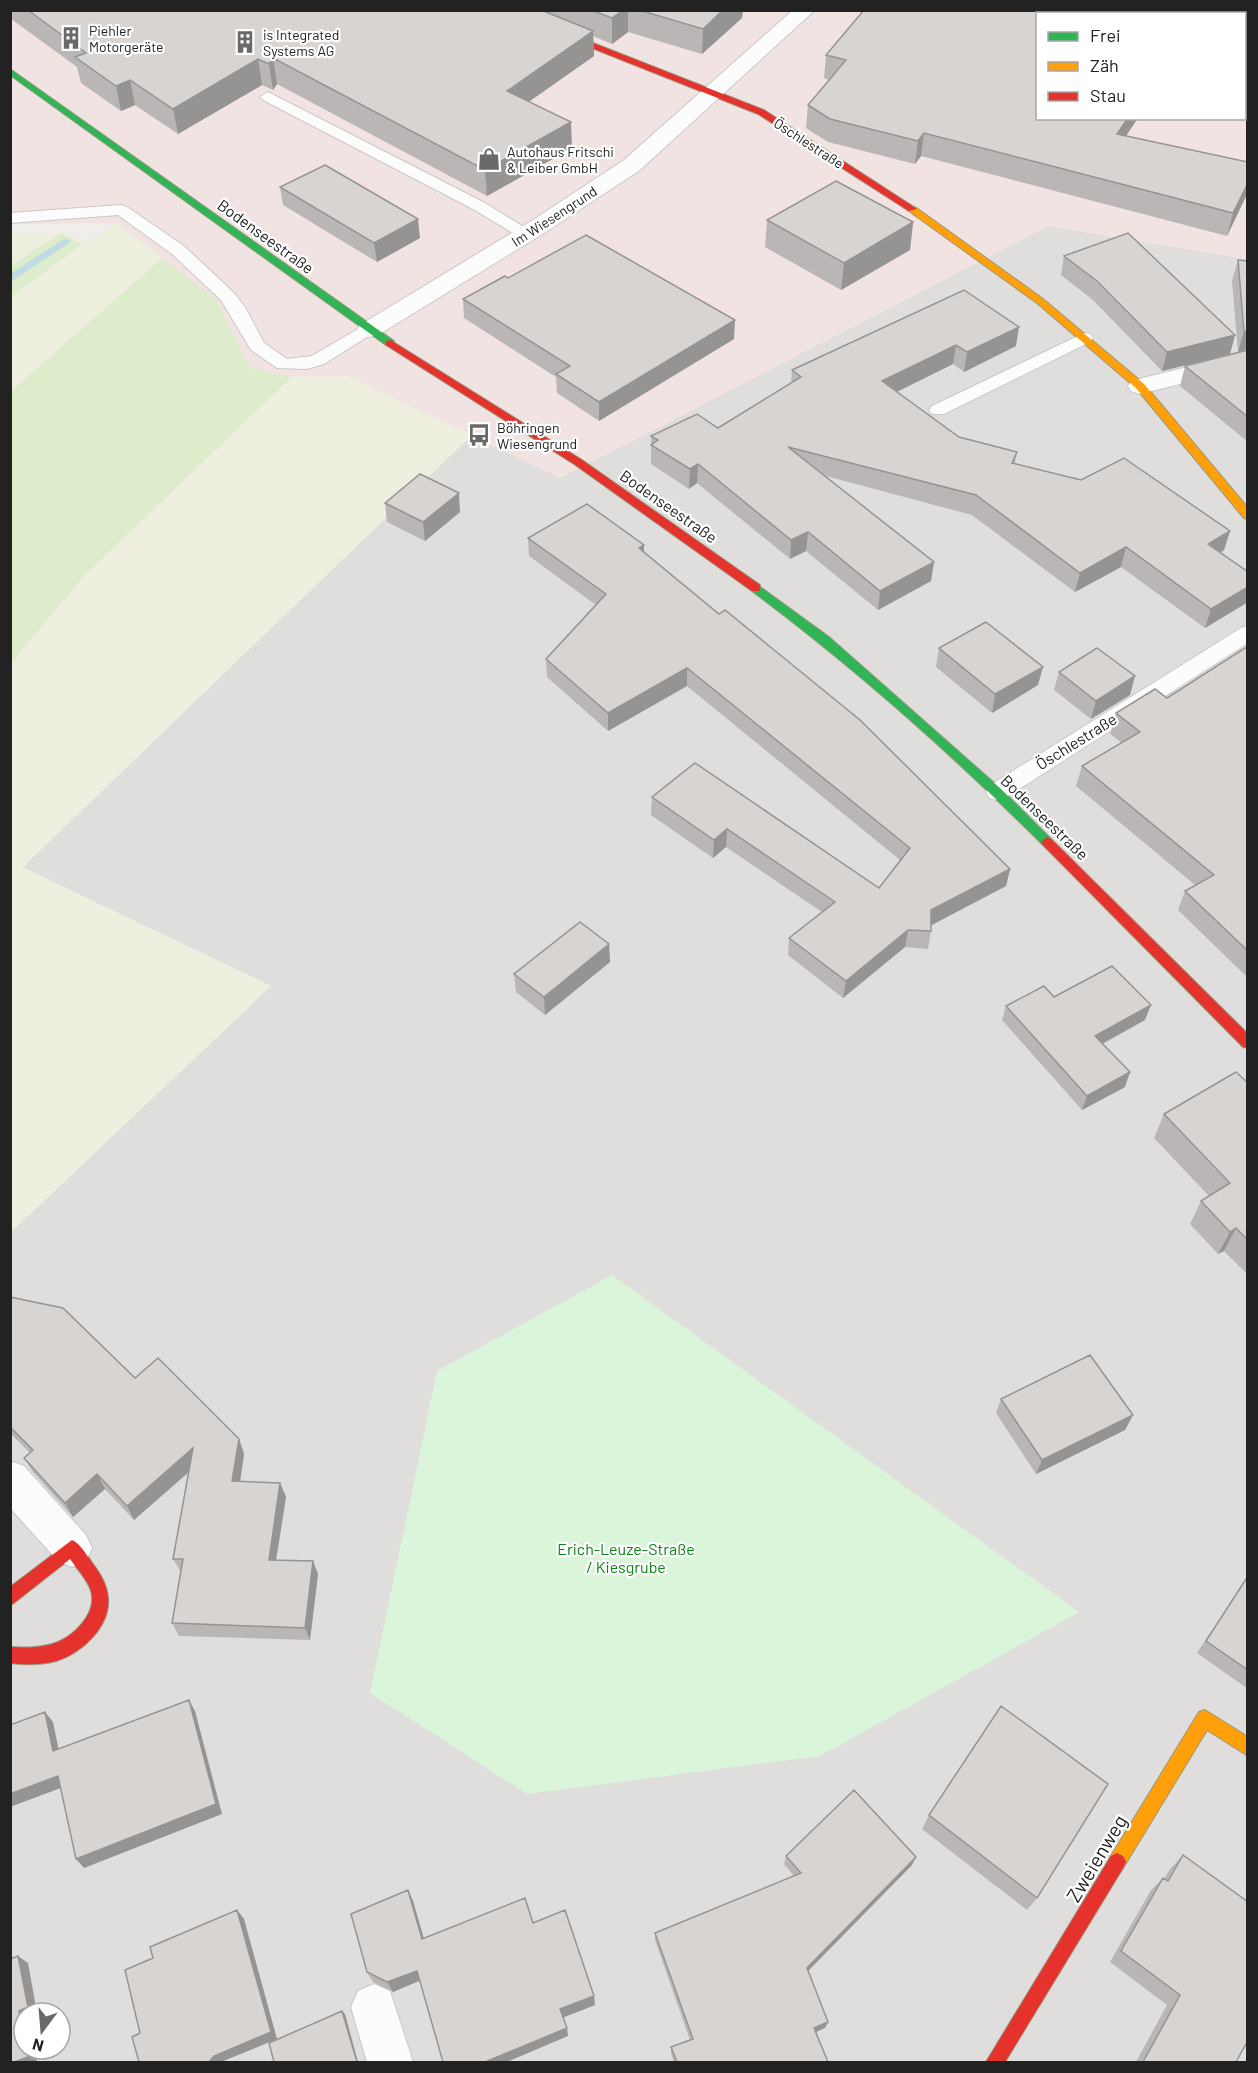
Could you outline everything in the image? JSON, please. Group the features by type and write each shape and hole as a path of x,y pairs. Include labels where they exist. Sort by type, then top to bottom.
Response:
{"street":[{"name":"Öschlestraße","path":"500,10 760,112 934,223 1040,300 1140,386 1248,516"},
{"name":"Im Wiesengrund","path":"369,330 527,234 633,165 805,10"},
{"name":"Bodenseestraße","path":"10,72 369,330 579,462 767,595 825,640 996,792 1248,1043"},
{"path":"1140,386 1248,359"},
{"path":"10,1479 72,1548 98,1591 100,1610 90,1629 74,1647 54,1655 33,1658 10,1655"},
{"path":"10,1598 72,1548"},
{"name":"Zweienweg","path":"995,2062 1205,1718 1248,1748"},
{"path":"374,2007 390,2062"}],"lane":[{"path":"268,97 479,206 527,234"},
{"path":"10,218 121,210 178,250 219,288 236,307 257,346 283,364 307,364 318,360 369,330"},
{"path":"938,410 1084,338"},
{"name":"Öschlestraße","path":"996,792 1248,633"}],"shaded area":[{"path":"10,11 1247,11 1247,259 1048,226 560,478 346,376 292,377 250,368 214,298 115,223 11,224"},
{"path":"1048,226 1247,259 1247,2062 11,2062 11,1232 271,986 22,868 472,435 560,478"}],"green space":[{"path":"115,223 162,258 11,391 11,297 82,244"},
{"path":"61,233 11,265 11,234"},
{"path":"61,233 82,244 11,297 11,265"},
{"path":"162,258 214,298 250,368 292,377 84,576 11,663 11,391"},
{"path":"346,376 472,435 22,867 271,986 11,1232 11,663 84,576 292,377"},
{"name":"Erich-Leuze-Straße / Kiesgrube","path":"612,1275 1079,1612 820,1756 527,1794 370,1693 437,1371"}],"building":[{"path":"28,10 541,10 593,31 507,91 571,122 485,170 273,58 269,64 258,59 173,109 130,80 116,86 75,57 86,53"},
{"path":"591,10 623,10 612,18"},
{"path":"639,10 723,10 703,29"},
{"path":"864,10 1117,10 1116,12 1036,12 1036,120 1127,120 1117,134 1248,162 1248,183 1233,213 924,133 918,141 830,119 808,105 846,60 826,55"},
{"path":"1206,10 1248,10 1248,39 1246,38 1246,12 1206,12"},
{"path":"325,165 418,219 374,243 280,187"},
{"path":"836,181 913,222 844,263 767,220"},
{"path":"1128,233 1235,335 1167,352 1097,281 1064,256"},
{"path":"586,235 735,320 599,402 556,374 570,366 463,299 505,276 508,278"},
{"path":"1238,260 1248,261 1248,331 1244,332"},
{"path":"964,290 1019,327 967,352 956,345 882,381 959,437 1017,452 1012,463 1081,480 1124,458 1230,531 1208,544 1248,572 1248,587 1211,609 1126,547 1080,573 976,495 788,447 934,562 880,591 808,532 791,540 698,464 690,469 651,445 658,440 651,436 697,414 718,428 801,377 792,370"},
{"path":"1248,350 1248,417 1185,366"},
{"path":"420,474 459,493 423,522 385,503"},
{"path":"587,504 644,545 639,548 719,614 725,610 860,720 1010,869 931,910 931,931 908,930 846,981 789,938 835,902 727,829 714,840 652,797 695,763 879,888 910,848 687,668 608,713 546,659 606,594 528,538"},
{"path":"986,622 1043,667 995,694 939,648"},
{"path":"1248,646 1248,951 1185,891 1214,875 1082,766 1140,732 1116,713 1155,689 1167,698"},
{"path":"1097,648 1135,676 1096,701 1059,672"},
{"path":"580,922 609,944 544,997 514,974"},
{"path":"1112,966 1151,1005 1095,1036 1130,1072 1087,1096 1006,1006 1044,986 1054,997"},
{"path":"1236,1072 1248,1083 1248,1240 1236,1228 1230,1232 1201,1201 1230,1183 1164,1114"},
{"path":"10,1297 63,1308 135,1378 158,1358 239,1439 232,1481 280,1483 269,1560 313,1561 305,1628 172,1623 183,1559 173,1559 193,1448 127,1506 97,1474 65,1503 24,1458 33,1450 10,1427"},
{"path":"1090,1355 1133,1415 1042,1460 1001,1399"},
{"path":"1248,1576 1248,1670 1206,1641"},
{"path":"189,1700 216,1804 76,1859 58,1776 10,1794 10,1725 45,1712 53,1751"},
{"path":"1001,1706 1108,1784 1037,1898 929,1815"},
{"path":"854,1790 916,1857 807,1968 828,2022 814,2028 828,2062 677,2062 671,2047 693,2039 655,1933 801,1873 786,1856"},
{"path":"1183,1855 1248,1902 1248,2040 1236,2062 1143,2062 1180,1995 1121,1951 1163,1878 1168,1881"},
{"path":"408,1890 422,1939 525,1898 533,1923 565,1910 594,1996 560,2009 567,2028 485,2062 443,2062 417,1971 387,1982 367,1972 351,1914"},
{"path":"237,1910 271,2032 214,2056 209,2062 139,2062 132,2037 140,2033 125,1970 153,1958 150,1947"},
{"path":"18,1956 27,2001 12,2001 12,2061 17,2061 14,2062 10,2062 10,1959"},
{"path":"342,2011 357,2062 274,2062 269,2043"}],"waterway":[{"path":"10,279 67,241"}],"traffic: fast":[{"path":"10,71 390,343"},
{"path":"756,588 825,640 997,792 1047,842"}],"traffic: slow":[{"path":"912,209 1040,301 1140,386 1248,516"},
{"path":"1117,1862 1205,1718 1248,1748"}],"traffic: jam":[{"path":"500,10 761,112 912,209"},
{"path":"390,343 578,462 756,588"},
{"path":"1047,842 1248,1043"},
{"path":"10,1598 72,1548 94,1580 100,1599 93,1622 85,1633 68,1648 47,1655 10,1655"},
{"path":"995,2062 1117,1862"}],"place":[{"name":"Piehler Motorgeräte","path":"71,38"},
{"name":"is Integrated Systems AG","path":"245,42"},
{"name":"Autohaus Fritschi & Leiber GmbH","path":"489,159"},
{"name":"Böhringen Wiesengrund","path":"479,435"}]}
